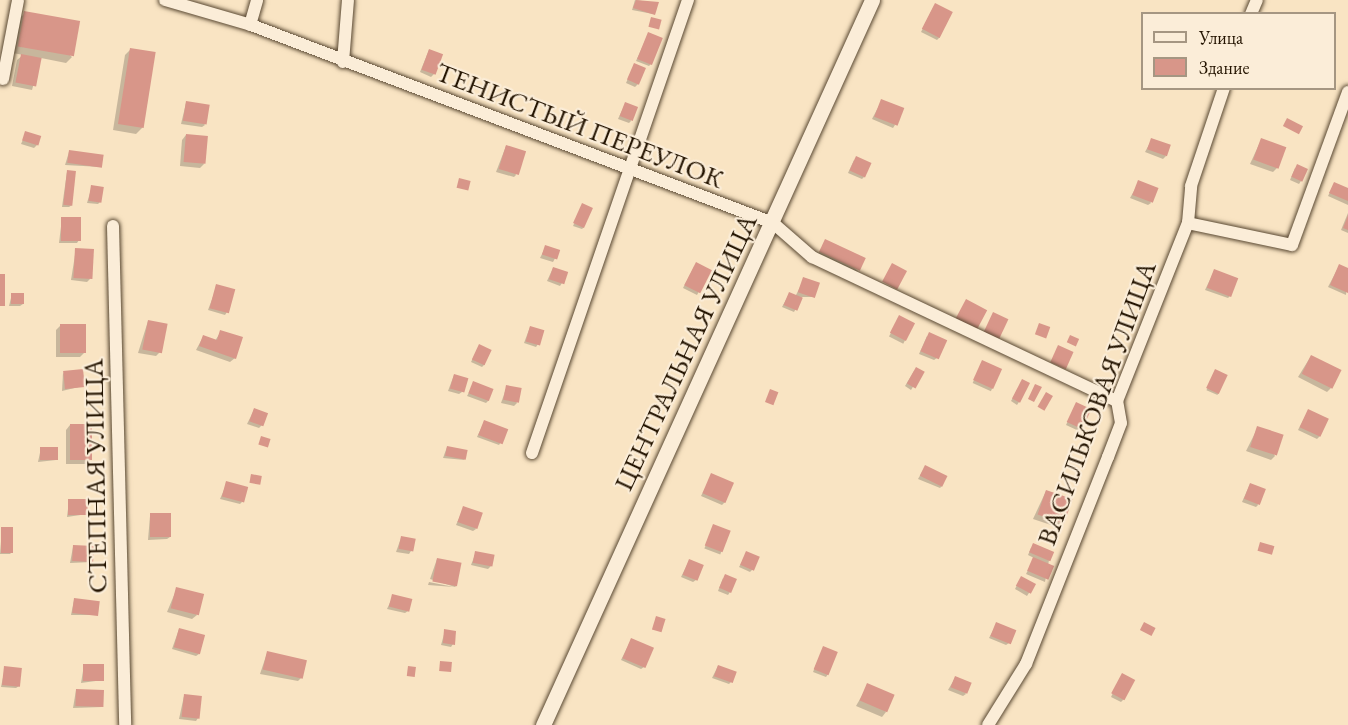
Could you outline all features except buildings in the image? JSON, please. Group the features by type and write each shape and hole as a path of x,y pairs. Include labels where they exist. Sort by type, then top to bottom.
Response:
{"street":[{"path":"3,79 18,0"},
{"name":"ТЕНИСТЫЙ ПЕРЕУЛОК","path":"165,0 250,25 773,223 812,256 1117,401"},
{"path":"250,25 257,0"},
{"path":"343,62 348,0"},
{"path":"532,453 688,0"},
{"name":"ЦЕНТРАЛЬНАЯ УЛИЦА","path":"543,725 773,223 872,0"},
{"name":"ВАСИЛЬКОВАЯ УЛИЦА","path":"988,725 1026,664 1121,423 1117,401 1188,223 1191,186 1223,90"},
{"path":"1188,223 1292,245 1348,92"},
{"name":"СТЕПНАЯ УЛИЦА","path":"113,226 125,725"}]}
